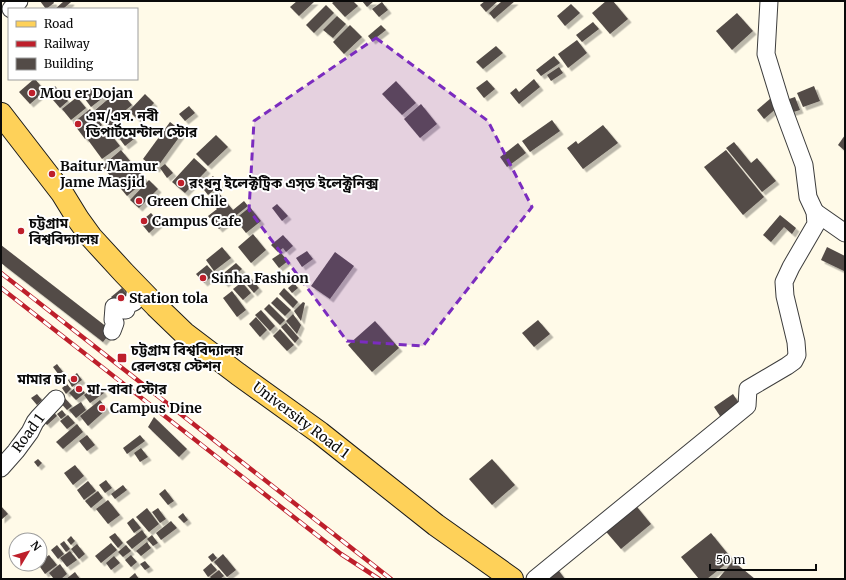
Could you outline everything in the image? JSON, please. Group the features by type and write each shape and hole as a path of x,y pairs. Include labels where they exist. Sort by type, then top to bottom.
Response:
{"main road":[{"name":"University Road 1","path":"1,114 62,193 91,237 136,286 184,333 320,433 436,525 512,579"}],"street":[{"path":"535,579 747,406 748,389 794,361 797,355 796,342 785,296 784,282 816,224 815,212 808,197 804,165 781,102 766,54 769,1"},
{"path":"815,212 845,233"},
{"path":"112,331 115,323 113,320 114,307 120,310 126,310 127,306 134,302 136,286"},
{"name":"Road 1","path":"1,468 16,452 30,432 34,422 56,399"}],"highlighted area":[{"path":"376,38 488,121 532,207 423,346 347,341 249,210 254,121"}],"building":[{"path":"40,1 53,1 54,3 45,8"},
{"path":"64,1 71,2 64,8 56,8"},
{"path":"297,1 315,1 299,16 290,7"},
{"path":"335,1 353,1 358,6 345,17 332,3"},
{"path":"362,1 374,1 367,7"},
{"path":"485,1 498,1 486,12 480,5"},
{"path":"502,1 515,1 494,19 489,13"},
{"path":"606,1 613,1 628,19 610,34 592,13"},
{"path":"382,2 388,10 379,17 372,9"},
{"path":"571,4 580,13 565,26 557,16"},
{"path":"326,5 334,13 314,33 306,25"},
{"path":"737,13 753,31 732,50 716,31"},
{"path":"337,16 346,24 333,38 323,30"},
{"path":"593,22 599,29 582,42 576,35"},
{"path":"350,25 362,37 344,54 333,42"},
{"path":"381,25 386,30 372,41 368,36"},
{"path":"577,40 587,53 568,68 558,54"},
{"path":"496,46 503,53 483,69 476,62"},
{"path":"554,56 560,63 541,76 536,70"},
{"path":"559,67 563,73 551,81 547,75"},
{"path":"534,79 540,87 519,104 510,93 516,88 519,92"},
{"path":"33,80 36,80 45,91 30,104 19,92"},
{"path":"487,80 495,89 484,98 476,88"},
{"path":"396,81 416,103 402,115 382,94"},
{"path":"55,86 68,101 60,108 47,93"},
{"path":"95,86 104,97 91,107 82,95"},
{"path":"814,86 820,101 803,107 797,93"},
{"path":"119,90 132,105 115,119 109,113 102,119 94,111"},
{"path":"145,94 154,103 138,120 129,111"},
{"path":"77,97 86,108 71,120 62,109"},
{"path":"795,97 800,110 790,113 786,100"},
{"path":"771,98 778,107 764,119 757,110"},
{"path":"421,104 437,124 420,138 404,119"},
{"path":"189,106 195,113 185,121 179,114"},
{"path":"90,109 102,125 85,139 73,123"},
{"path":"110,116 122,132 116,137 103,121"},
{"path":"552,120 560,131 530,152 522,141"},
{"path":"170,122 183,132 156,169 143,159"},
{"path":"603,125 618,143 583,169 567,148 576,141 578,144"},
{"path":"105,127 120,146 102,159 88,140"},
{"path":"128,131 134,139 125,146 119,138"},
{"path":"216,135 228,147 208,166 196,154"},
{"path":"845,135 845,151 838,145"},
{"path":"734,142 751,163 757,158 776,181 762,192 726,148"},
{"path":"518,143 526,153 507,167 500,157"},
{"path":"121,150 146,180 127,196 102,166"},
{"path":"726,150 764,197 743,215 704,167"},
{"path":"194,158 207,170 185,193 172,182"},
{"path":"165,164 173,173 167,178 160,168"},
{"path":"213,176 220,185 208,195 201,186"},
{"path":"149,180 158,189 139,208 130,200"},
{"path":"218,192 233,210 244,201 248,206 219,229 208,216 217,209 209,200"},
{"path":"277,204 288,216 282,221 272,208"},
{"path":"250,207 261,221 246,233 235,219"},
{"path":"151,213 160,223 149,233 140,222"},
{"path":"780,215 796,228 792,234 784,227 771,242 763,235"},
{"path":"253,234 266,250 251,263 238,247"},
{"path":"283,235 293,246 286,252 283,248 278,252 271,245"},
{"name":"চট্টগ্রাম বিশ্ববিদ্যালয় রেলওয়ে স্টেশন","path":"1,245 112,331 103,342 1,263"},
{"path":"222,247 231,258 214,271 206,260"},
{"path":"827,247 845,256 844,271 821,260"},
{"path":"307,251 313,259 302,267 296,258"},
{"path":"335,252 354,266 330,299 311,286"},
{"path":"281,253 288,261 279,268 272,259"},
{"path":"236,263 242,269 225,284 219,277"},
{"path":"207,265 215,274 204,283 196,274"},
{"path":"248,275 259,288 254,293 243,280"},
{"path":"242,282 251,293 243,300 233,289"},
{"path":"294,283 298,288 292,293 288,288"},
{"name":"Station tola","path":"122,288 131,299 120,308 111,297"},
{"path":"284,288 298,302 293,308 279,294"},
{"path":"232,291 246,310 237,317 223,298"},
{"path":"277,297 291,310 285,316 271,303"},
{"path":"303,302 305,303 301,321 294,311"},
{"path":"269,304 285,320 280,325 264,309"},
{"path":"261,310 275,326 270,331 255,315"},
{"path":"293,314 301,325 297,334 286,321"},
{"path":"256,317 267,330 260,337 249,324"},
{"path":"538,320 550,334 534,347 522,333"},
{"path":"375,321 399,348 372,372 348,345"},
{"path":"286,323 299,338 295,343 281,327"},
{"path":"280,329 294,345 287,351 273,336"},
{"path":"57,364 63,372 59,375 53,367"},
{"path":"77,373 82,380 72,387 68,380"},
{"path":"67,384 71,389 66,394 62,388"},
{"path":"98,384 104,393 90,403 84,395"},
{"path":"78,385 85,393 76,400 69,393"},
{"path":"37,394 42,400 37,405 31,398"},
{"path":"733,394 741,406 722,419 714,407"},
{"path":"64,397 72,406 67,410 59,401"},
{"path":"100,400 107,409 88,426 80,416"},
{"path":"81,402 86,410 76,418 69,410"},
{"path":"52,410 57,416 47,425 42,419"},
{"path":"62,410 66,415 61,419 57,414"},
{"path":"68,415 75,423 67,429 60,421"},
{"path":"154,417 187,449 179,457 148,427"},
{"path":"77,424 83,432 63,449 56,442"},
{"path":"87,435 95,445 87,451 79,441"},
{"path":"140,435 145,441 127,454 123,448"},
{"path":"141,448 148,457 140,462 134,453"},
{"path":"38,459 42,463 38,467 34,462"},
{"path":"492,459 515,485 492,505 469,479"},
{"path":"75,465 84,476 73,485 64,473"},
{"path":"106,480 112,488 105,493 99,485"},
{"path":"88,481 96,491 84,500 77,490"},
{"path":"123,485 127,490 115,499 111,494"},
{"path":"165,489 174,501 168,505 159,494"},
{"path":"98,491 103,498 91,508 85,501"},
{"path":"108,500 120,515 108,524 96,509"},
{"path":"633,502 651,524 621,549 602,527"},
{"path":"1,506 8,514 1,520"},
{"path":"147,508 159,524 149,532 136,517"},
{"path":"158,508 166,519 160,523 152,512"},
{"path":"183,513 188,520 184,523 178,517"},
{"path":"133,518 141,528 134,533 127,523"},
{"path":"171,521 177,528 161,540 156,533"},
{"path":"142,530 147,537 132,549 126,542"},
{"path":"115,533 123,543 118,548 109,537"},
{"path":"711,533 732,559 707,579 699,579 681,557"},
{"path":"152,535 158,543 153,546 147,539"},
{"path":"71,536 75,541 71,545 67,540"},
{"path":"64,541 70,549 66,552 60,544"},
{"path":"147,542 151,548 141,556 136,551"},
{"path":"111,543 117,550 101,563 95,556"},
{"path":"77,544 85,554 79,559 71,549"},
{"path":"57,545 64,554 58,559 51,550"},
{"path":"126,545 131,551 123,557 118,552"},
{"path":"70,551 77,560 67,567 60,558"},
{"path":"213,553 217,558 212,562 208,557"},
{"path":"223,554 236,570 227,577 214,562"},
{"path":"49,555 57,565 48,572"},
{"path":"131,555 137,562 131,567 125,560"},
{"path":"114,556 120,563 111,570 106,563"},
{"path":"145,561 150,567 145,570 140,564"},
{"path":"733,561 755,579 718,579"},
{"path":"211,563 217,570 208,577 203,570"},
{"path":"60,564 67,574 61,579 54,579 49,573"},
{"path":"556,567 565,579 552,579 548,573"},
{"path":"219,570 224,576 220,579 212,579 210,577"},
{"path":"75,572 80,579 66,579"},
{"path":"135,573 139,579 128,579"}],"railway":[{"path":"1,273 391,579"},
{"path":"1,288 341,554 379,579"}],"place":[{"name":"Mou er Dojan","path":"32,93"},
{"name":"এম/এস. নবী ডিপার্টমেন্টাল স্টোর","path":"78,124"},
{"name":"Baitur Mamur Jame Masjid","path":"52,174"},
{"name":"রংধনু ইলেক্টট্রিক এস্ড ইলেক্ট্রনিক্স","path":"181,183"},
{"name":"Green Chile","path":"139,201"},
{"name":"Campus Cafe","path":"144,221"},
{"name":"চট্টগ্রাম বিশ্ববিদ্যালয়","path":"21,231"},
{"name":"Sinha Fashion","path":"203,278"},
{"name":"Station tola","path":"121,298"},
{"name":"চট্টগ্রাম বিশ্ববিদ্যালয় রেলওয়ে স্টেশন","path":"122,358"},
{"name":"মামার চা","path":"74,379"},
{"name":"মা-বাবা স্টোর","path":"79,389"},
{"name":"Campus Dine","path":"102,408"}]}
